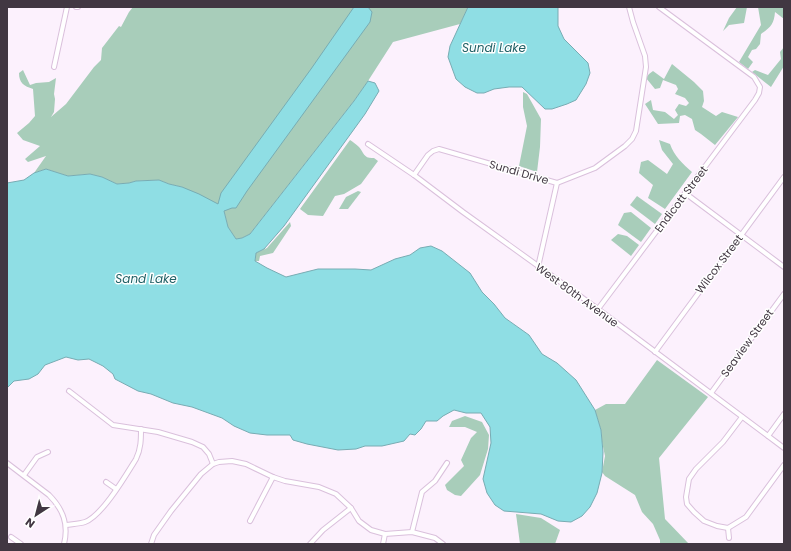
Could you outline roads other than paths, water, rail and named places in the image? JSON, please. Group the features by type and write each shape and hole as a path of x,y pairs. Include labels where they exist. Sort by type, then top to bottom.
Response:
{"street":[{"path":"54,67 66,7"},
{"name":"Sundi Drive","path":"414,175 428,155 439,149 557,183 595,168 625,146 632,139 636,131 646,67 645,56 629,7"},
{"name":"Endicott Street","path":"598,309 759,93 760,87 754,77 659,7"},
{"name":"West 80th Avenue","path":"368,144 414,175 538,267 598,309 784,448"},
{"name":"Wilcox Street","path":"654,352 784,177"},
{"path":"538,267 557,183"},
{"path":"684,193 784,267"},
{"name":"Seaview Street","path":"711,393 784,294"},
{"path":"69,391 113,425 158,432 192,442 203,447 209,454 213,464"},
{"path":"768,436 784,414"},
{"path":"742,417 723,442 696,469 689,479 686,497 687,504 704,521 728,528 746,517 784,465"},
{"path":"66,525 92,519 103,507 139,453 141,440 140,429"},
{"path":"24,475 38,457 48,452"},
{"path":"152,544 154,536 171,511 201,474 213,464 219,462 238,462 246,464 273,477 319,487 336,494 351,508 359,521 371,530 386,534 412,532 435,538 443,544"},
{"path":"7,463 54,500 62,512 66,525 64,544"},
{"path":"412,532 422,492 435,481 447,463"},
{"path":"250,522 273,477"},
{"path":"106,482 116,489"},
{"path":"310,544 323,530 351,508"},
{"path":"728,528 729,538"},
{"path":"383,544 386,534"},
{"path":"11,537 21,544"},
{"path":"431,544 435,538"}],"water":[{"name":"Sand Lake","path":"354,7 368,7 372,12 370,22 236,208 224,211 228,227 236,239 250,234 368,81 375,83 379,91 365,114 284,226 264,249 256,253 255,261 286,277 318,269 371,270 395,259 410,255 420,248 431,246 442,251 470,273 482,292 505,318 529,335 542,354 557,363 576,380 595,410 601,430 603,452 602,473 597,493 590,507 582,516 571,522 558,521 541,514 504,511 495,505 487,493 483,479 491,443 490,427 481,413 466,413 454,410 437,421 426,421 415,435 410,434 404,441 382,446 365,446 356,449 338,450 293,440 290,435 250,433 234,426 222,418 192,407 173,403 151,394 138,391 115,379 113,374 103,366 89,359 78,360 66,357 45,365 38,374 29,379 14,381 7,388 7,183 24,180 34,173 46,169 68,176 90,174 102,177 117,184 159,180 182,187 218,204 221,193"},
{"name":"Sundi Lake","path":"468,7 558,7 558,26 564,39 588,63 590,73 586,84 576,100 552,109 545,109 522,87 494,89 484,93 477,93 465,87 456,79 448,57 450,46"}]}
